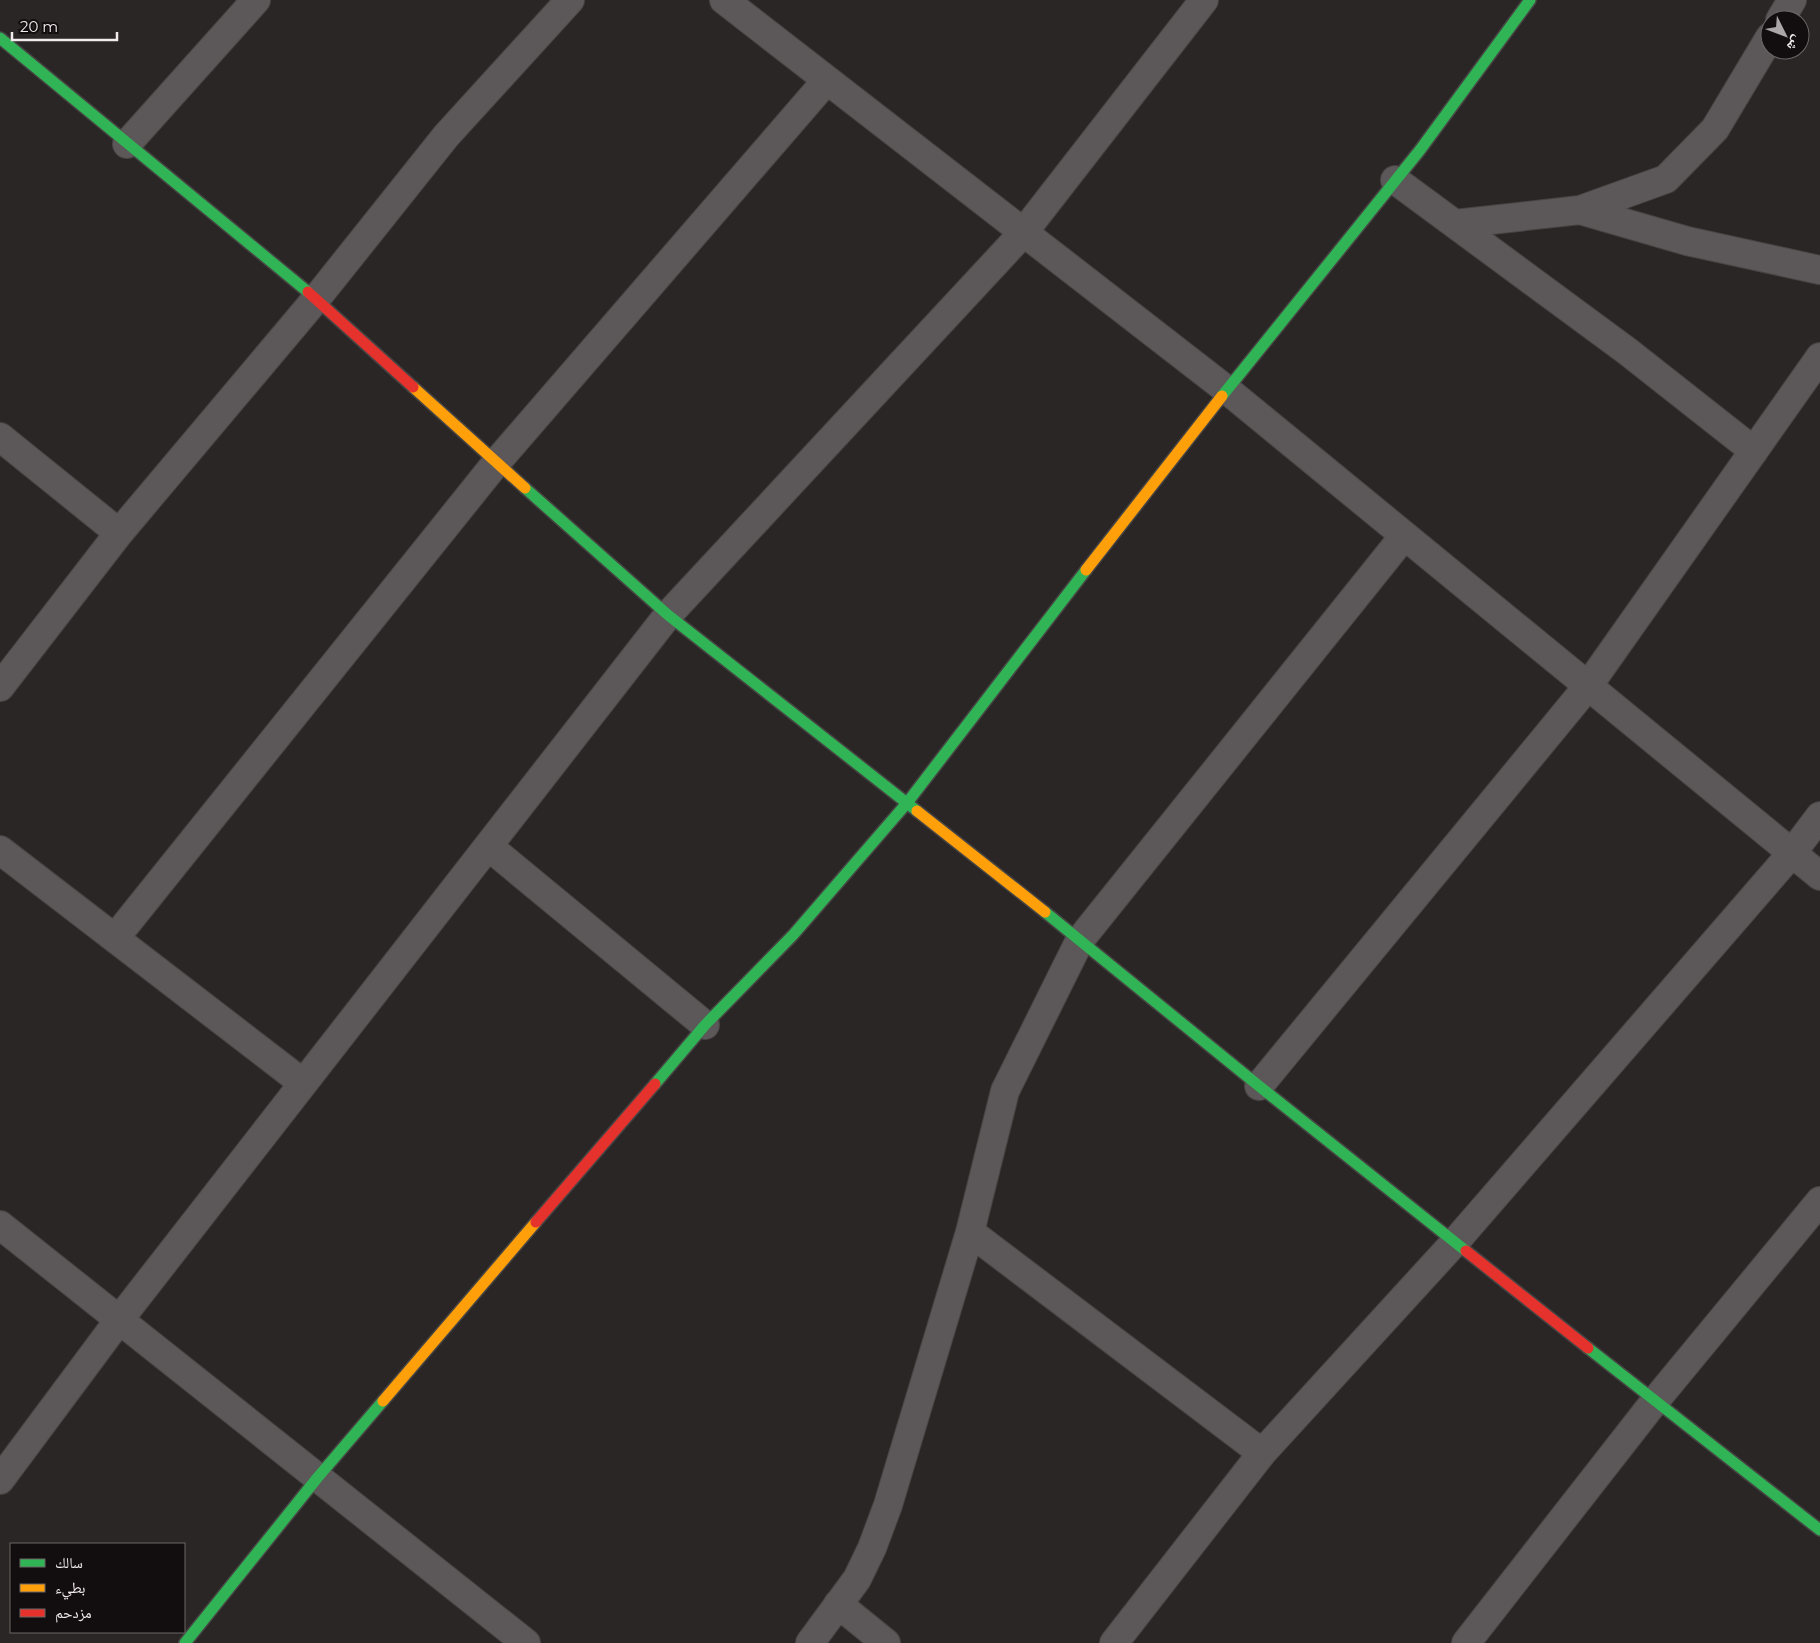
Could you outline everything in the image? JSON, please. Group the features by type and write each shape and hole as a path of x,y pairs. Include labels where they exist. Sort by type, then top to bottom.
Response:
{"street":[{"path":"127,144 256,0"},
{"path":"0,687 119,533 316,299 446,136 570,0"},
{"path":"724,0 1227,390 1820,876"},
{"path":"0,1480 119,1320 668,615 1023,232 1204,0"},
{"path":"186,1643 318,1478 705,1025 793,935 907,803 1059,604 1395,180 1530,0"},
{"path":"0,38 316,299 496,463 668,615 1080,940 1259,1086 1820,1530"},
{"path":"1455,224 1580,210 1666,179 1716,129 1760,54"},
{"path":"115,938 496,463 826,80"},
{"path":"1395,180 1627,351 1754,451"},
{"path":"1580,210 1687,241 1820,270"},
{"path":"1259,1086 1588,686 1820,357"},
{"path":"0,437 119,533"},
{"path":"810,1643 857,1578 868,1556 888,1505 970,1232 1005,1091 1080,940 1404,536"},
{"path":"1114,1643 1262,1453 1455,1242 1792,853 1820,816"},
{"path":"488,846 705,1025"},
{"path":"0,850 303,1083"},
{"path":"1476,1640 1655,1401 1820,1201"},
{"path":"0,1226 523,1642"},
{"path":"970,1232 1262,1453"},
{"path":"838,1604 886,1643"}],"traffic: fast":[{"path":"1222,396 1420,150 1530,0"},
{"path":"0,38 308,292"},
{"path":"525,488 668,615 917,811"},
{"path":"655,1084 705,1025 793,935 907,803 1086,570"},
{"path":"1045,912 1466,1251"},
{"path":"1588,1348 1820,1530"},
{"path":"185,1643 318,1477 383,1401"}],"traffic: slow":[{"path":"413,387 525,488"},
{"path":"1086,570 1222,396"},
{"path":"917,811 1045,912"},
{"path":"383,1401 536,1222"}],"traffic: jam":[{"path":"308,292 413,387"},
{"path":"536,1222 655,1084"},
{"path":"1466,1251 1588,1348"}]}
